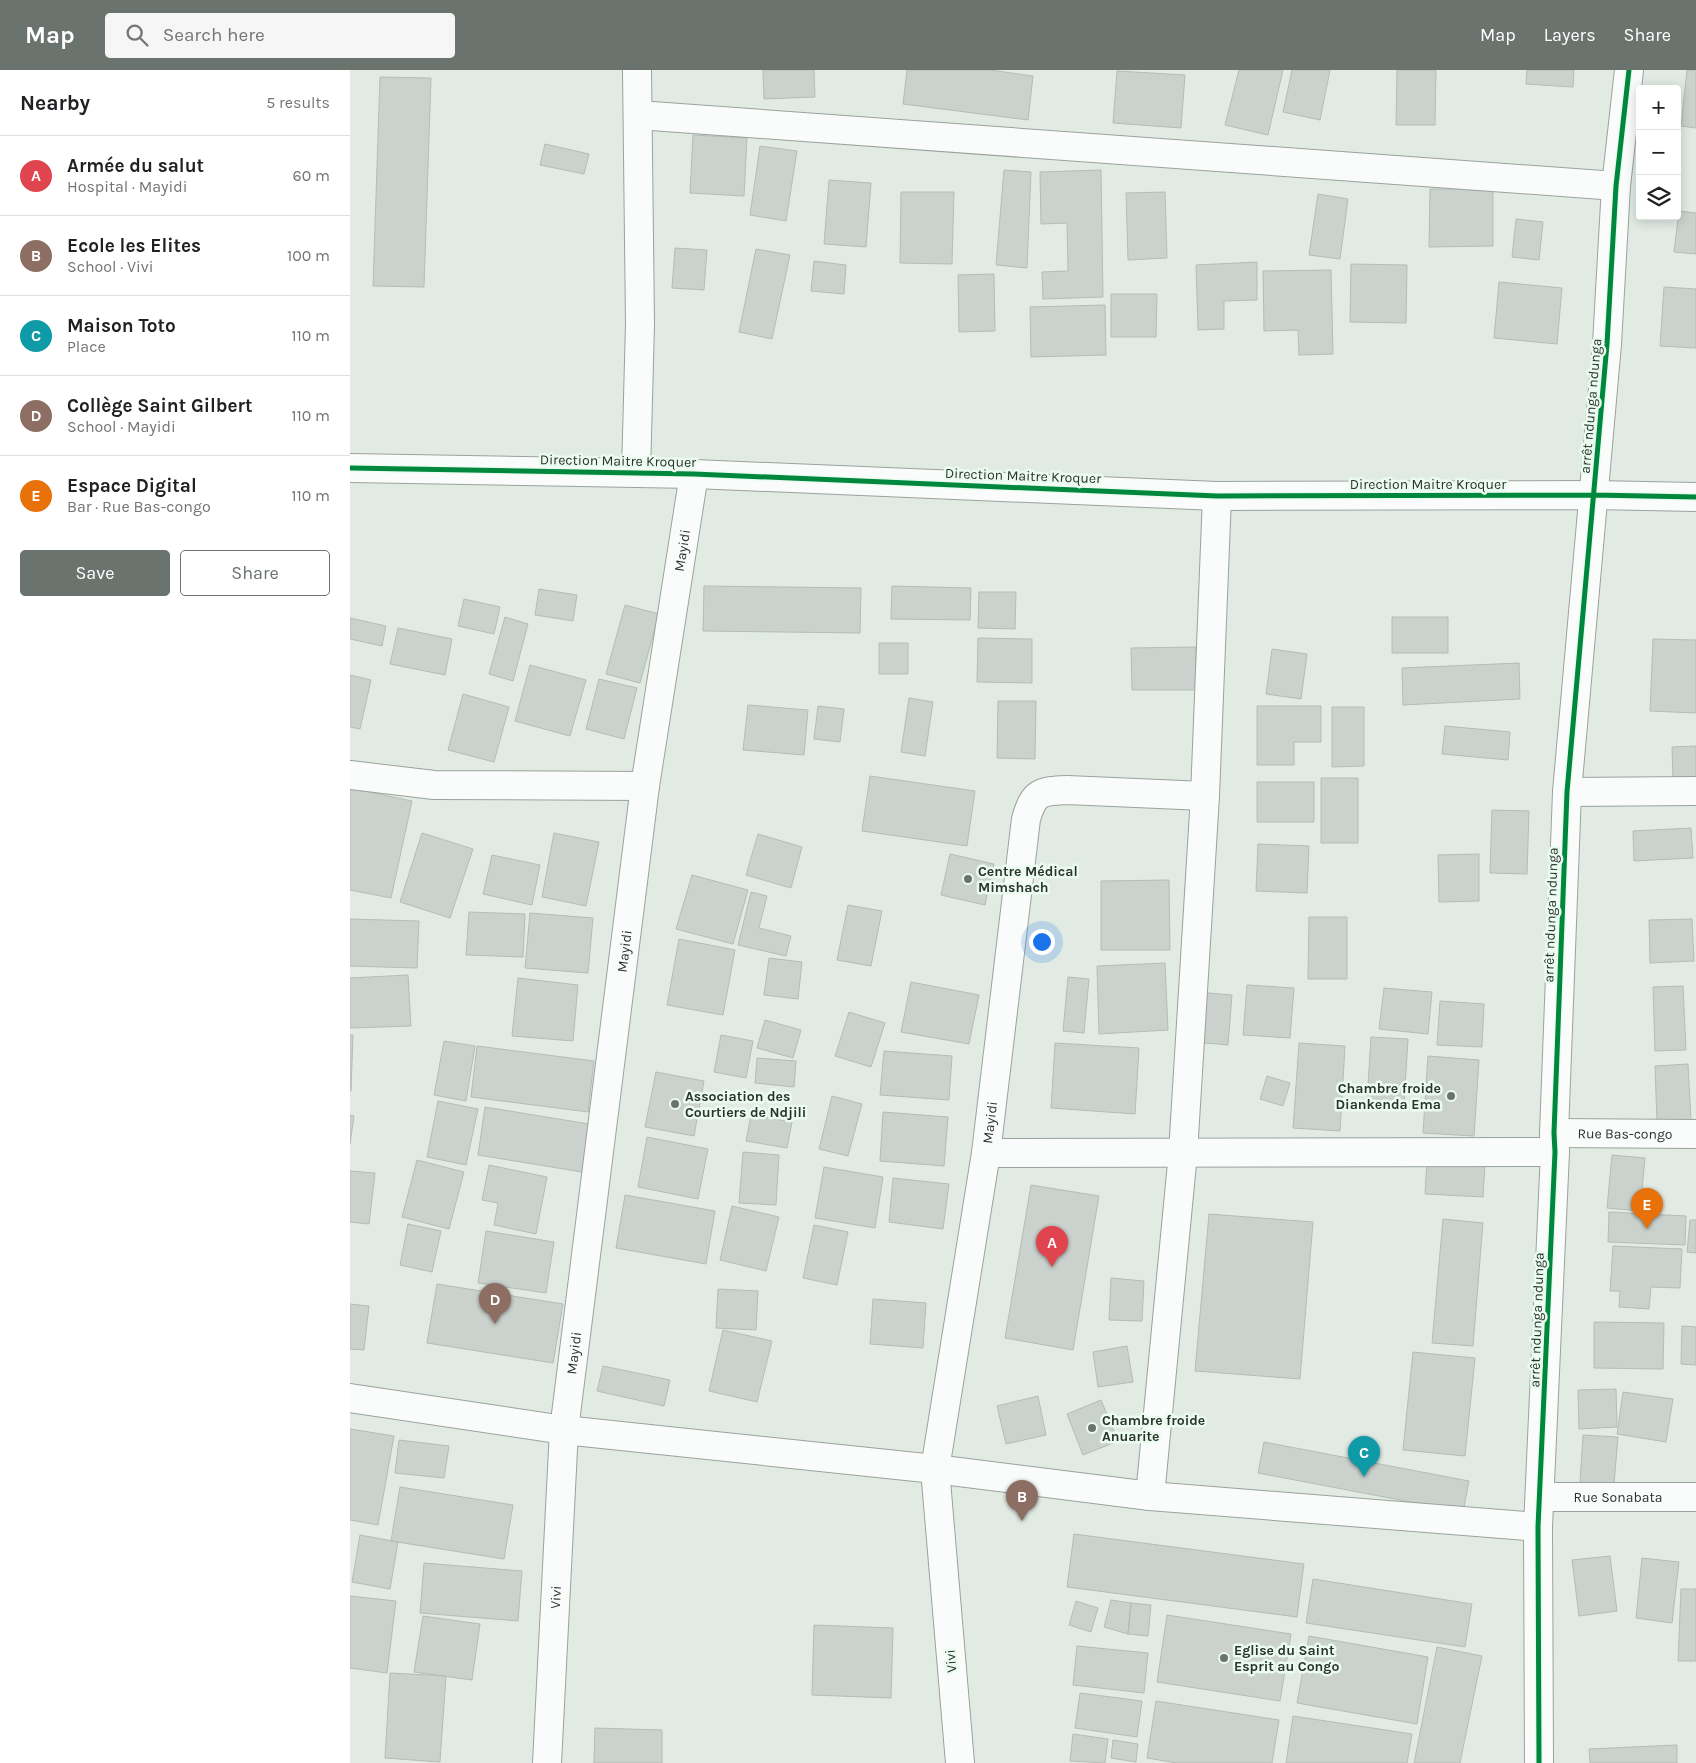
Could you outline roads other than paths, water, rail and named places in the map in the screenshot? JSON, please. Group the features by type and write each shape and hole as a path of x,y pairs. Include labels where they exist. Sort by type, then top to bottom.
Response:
{"street":[{"path":"636,473 640,324 637,70"},
{"name":"arrêt ndunga ndunga","path":"1539,1763 1538,1527 1567,792 1607,344 1616,186 1629,70"},
{"path":"638,115 1616,186"},
{"name":"Direction Maitre Kroquer","path":"350,468 694,474 1217,496 1594,495 1696,497"},
{"name":"Mayidi","path":"564,1430 645,786 694,474"},
{"path":"1150,1496 1183,1153 1205,796 1217,496"},
{"path":"350,775 434,785 645,786"},
{"name":"Mayidi","path":"935,1468 986,1153 1023,838 1026,819 1033,801 1047,791 1067,790 1205,796"},
{"path":"1567,792 1696,791"},
{"name":"Rue Bas-congo","path":"986,1153 1183,1153 1554,1142 1696,1134"},
{"path":"350,1398 564,1430 935,1468 1150,1496 1538,1527"},
{"name":"Vivi","path":"546,1763 564,1430"},
{"name":"Vivi","path":"935,1468 960,1763"},
{"name":"Rue Sonabata","path":"1540,1497 1696,1497"}],"place":[{"name":"Centre Médical Mimshach","path":"968,879"},
{"name":"Chambre froide Diankenda Ema","path":"1451,1096"},
{"name":"Association des Courtiers de Ndjili","path":"675,1104"},
{"name":"Espace Digital","path":"1647,1229"},
{"name":"Armée du salut","path":"1052,1267"},
{"name":"Collège Saint Gilbert","path":"495,1324"},
{"name":"Chambre froide Anuarite","path":"1092,1428"},
{"name":"Maison Toto","path":"1364,1477"},
{"name":"Ecole les Elites","path":"1022,1521"},
{"name":"Eglise du Saint Esprit au Congo","path":"1224,1658"}]}
